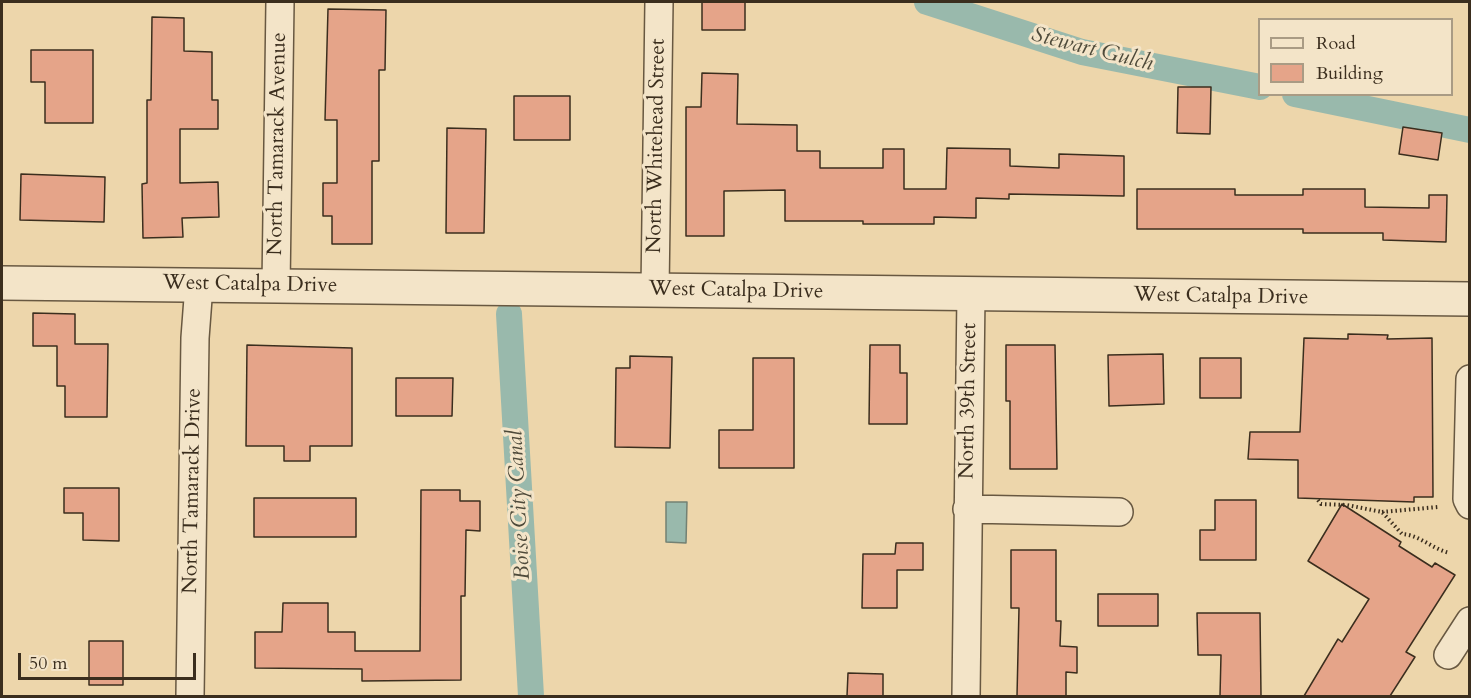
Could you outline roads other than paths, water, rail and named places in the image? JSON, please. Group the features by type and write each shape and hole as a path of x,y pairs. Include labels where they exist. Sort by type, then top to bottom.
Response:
{"street":[{"name":"North Tamarack Avenue","path":"276,286 280,2"},
{"name":"North Whitehead Street","path":"655,290 659,2"},
{"name":"West Catalpa Drive","path":"2,283 1470,299"},
{"name":"North Tamarack Drive","path":"190,696 195,349 199,285"},
{"name":"North 39th Street","path":"966,696 971,294"},
{"path":"1470,379 1467,499 1470,505"},
{"name":"North 39th Street","path":"967,509 1119,512"},
{"path":"1448,655 1470,621"}],"waterway":[{"name":"Stewart Gulch","path":"927,2 1082,52 1258,87"},
{"name":"Stewart Gulch","path":"1305,96 1470,130"},
{"name":"Boise City Canal","path":"509,314 531,696"}]}
